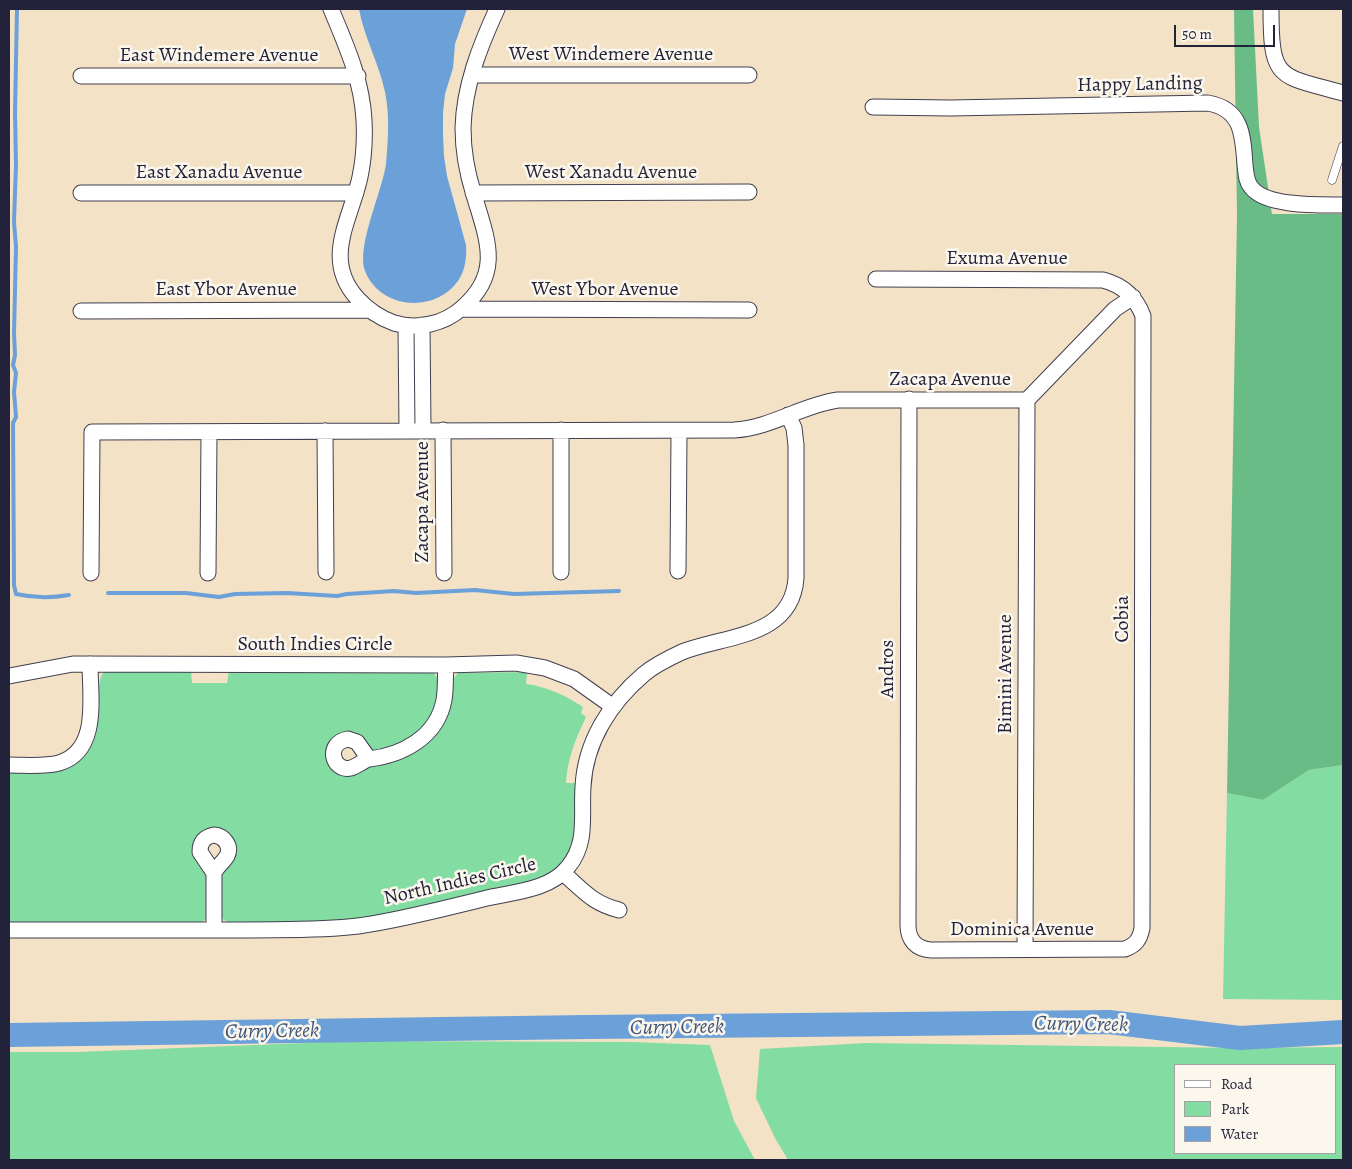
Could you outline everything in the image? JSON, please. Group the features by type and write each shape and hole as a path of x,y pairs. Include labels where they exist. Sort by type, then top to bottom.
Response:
{"street":[{"path":"331,9 358,76 363,101 365,137 364,158 356,193 340,244 341,263 347,285 370,310 382,318 414,326 443,320 461,309 478,291 486,277 489,264 489,245 466,163 463,130 467,94 472,75 484,37 497,9"},
{"path":"1271,9 1273,53 1275,62 1282,72 1293,79 1343,93"},
{"name":"West Windemere Avenue","path":"472,75 749,75"},
{"name":"East Windemere Avenue","path":"81,76 358,76"},
{"name":"Happy Landing","path":"873,107 951,108 1208,103 1218,105 1234,117 1240,126 1244,143 1246,177 1251,188 1266,197 1289,204 1343,205"},
{"name":"West Xanadu Avenue","path":"473,193 749,192"},
{"name":"East Xanadu Avenue","path":"81,193 356,193"},
{"name":"Exuma Avenue","path":"876,279 1092,279 1112,283 1133,297"},
{"name":"Zacapa Avenue","path":"91,573 92,432 679,431 748,429 767,424 814,405 838,400 1026,400 1115,309 1133,297"},
{"name":"Cobia","path":"1133,297 1141,309 1144,324 1142,928 1137,943"},
{"name":"West Ybor Avenue","path":"461,309 749,310"},
{"name":"East Ybor Avenue","path":"82,310 370,310"},
{"path":"407,430 414,326"},
{"path":"414,326 423,430"},
{"name":"Andros","path":"909,400 908,925 910,939"},
{"name":"Bimini Avenue","path":"1025,949 1026,400"},
{"name":"North Indies Circle","path":"9,930 316,929 365,925 544,884 563,873 575,857 583,836 583,791 586,762 598,732 612,706 632,684 664,661 682,652 752,632 772,623 791,601 796,578 796,445 794,428 788,415"},
{"name":"Zacapa Avenue","path":"443,430 444,573"},
{"path":"560,430 560,572"},
{"path":"325,431 326,572"},
{"path":"678,571 679,431"},
{"path":"208,573 209,432"},
{"name":"South Indies Circle","path":"9,676 59,666 90,664 446,665 516,663 545,668 574,679 612,706"},
{"path":"9,765 50,765 67,760 80,750 88,733 90,721 90,664"},
{"path":"369,759 399,753 414,745 425,735 435,721 443,702 446,665"},
{"path":"214,873 214,930"},
{"path":"563,873 594,900 619,910"},
{"name":"Dominica Avenue","path":"910,939 919,947 931,950 1125,949 1137,943"}],"lane":[{"path":"1332,180 1343,146"}],"green space":[{"path":"1234,9 1253,9 1259,127 1272,214 1343,214 1343,765 1309,770 1263,800 1227,793 1237,216"},
{"path":"108,671 191,671 192,683 227,683 229,671 430,671 434,673 439,681 436,705 425,727 405,743 373,753 359,738 329,755 355,771 406,756 417,751 427,742 451,682 458,673 527,672 526,684 549,689 570,699 583,707 581,713 586,717 573,749 567,774 566,783 577,783 578,825 570,855 547,878 381,917 352,921 229,923 221,918 221,872 232,847 201,835 207,870 207,918 201,923 9,924 9,772 60,770 81,759 93,743 98,723 101,676"},
{"path":"1343,765 1343,1000 1223,999 1227,793 1263,800 1309,770"},
{"path":"357,1041 632,1042 710,1045 734,1121 755,1160 9,1160 9,1052 77,1052"},
{"path":"866,1043 1238,1048 1343,1047 1343,1160 788,1160 756,1098 760,1049"}],"water":[{"path":"359,9 467,9 455,44 453,68 445,94 443,113 444,156 447,176 466,245 466,259 458,281 448,292 435,299 408,303 395,300 382,293 372,284 365,271 363,261 364,248 386,164 388,119 387,101 382,81 364,30"}],"waterway":[{"path":"17,9 14,222 16,247 15,355 13,365 16,373 14,392 16,417 13,423 14,585 16,594 43,597 69,595"},
{"path":"108,593 186,593 219,597 235,594 287,593 337,596 394,591 416,593 475,590 514,594 619,591"},
{"name":"Curry Creek","path":"9,1035 1109,1022 1240,1038 1343,1032"}]}
